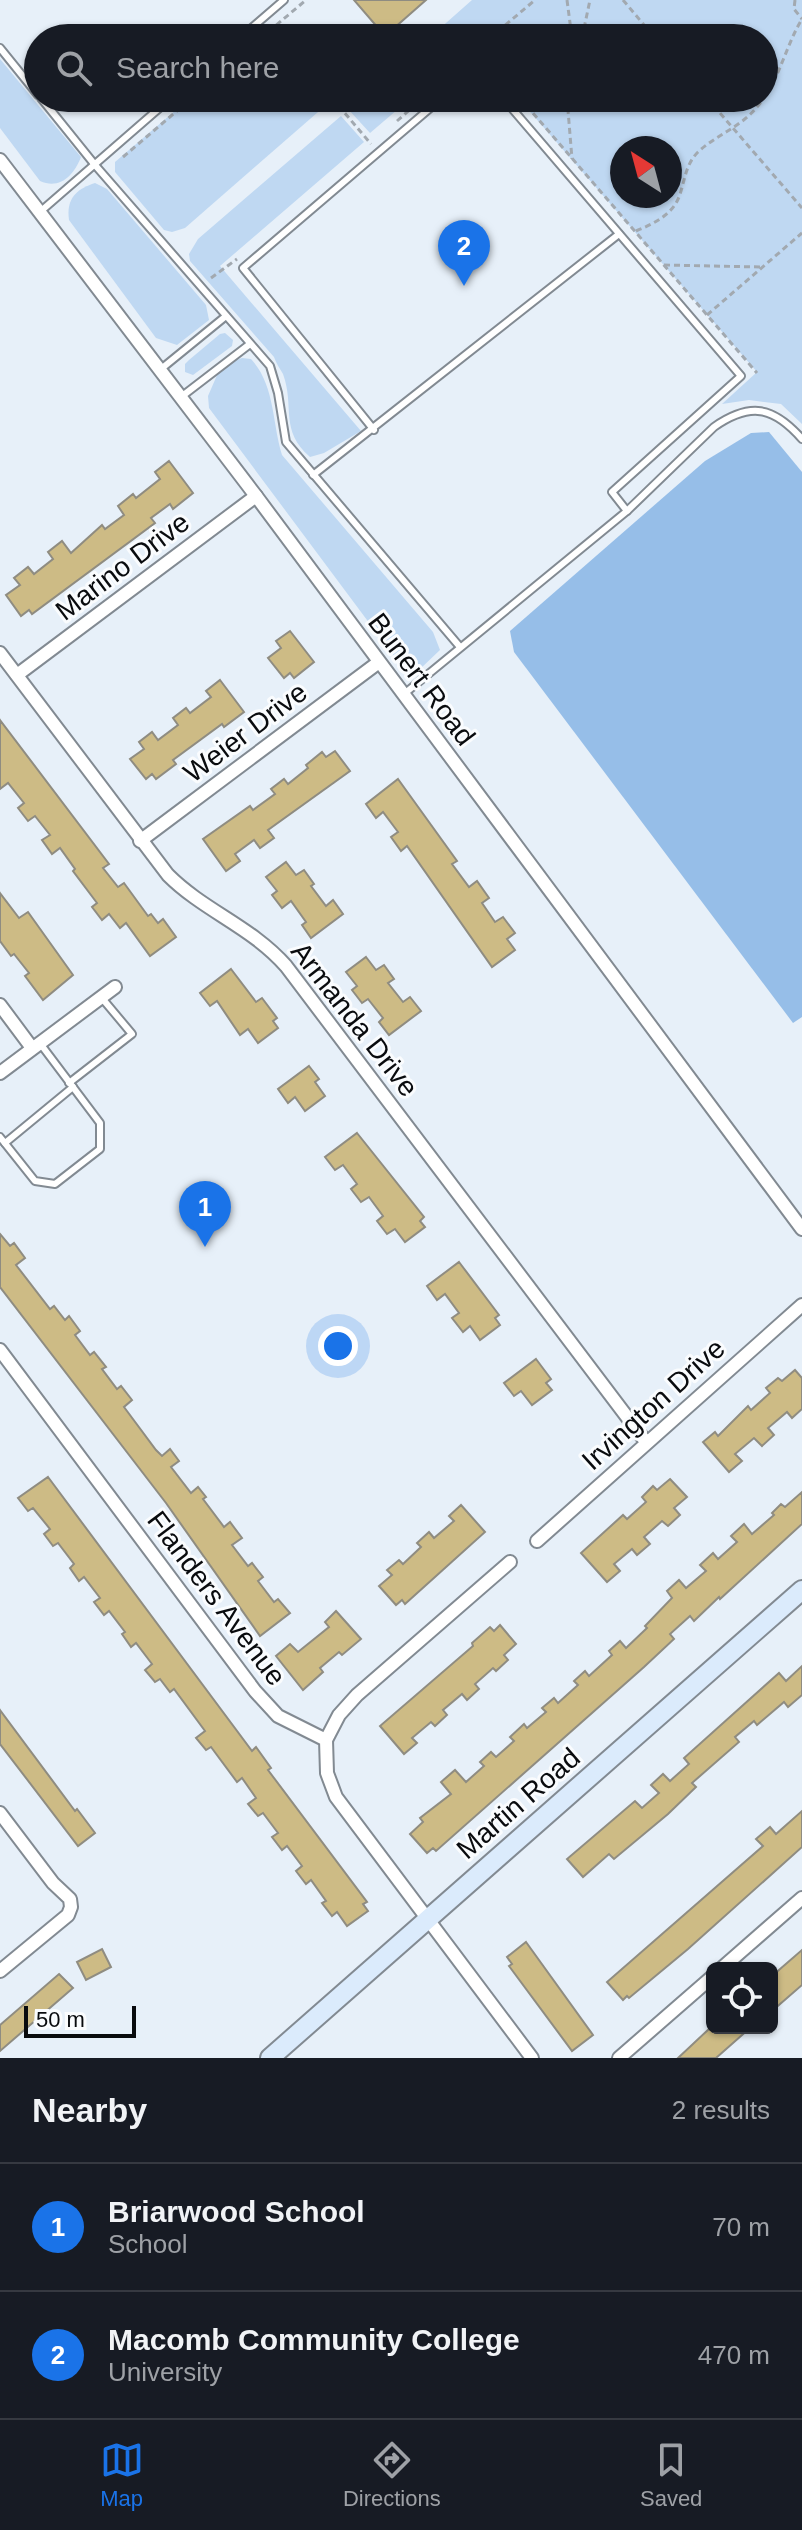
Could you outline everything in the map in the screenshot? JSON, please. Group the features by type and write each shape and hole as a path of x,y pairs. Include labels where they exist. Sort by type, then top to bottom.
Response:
{"street":[{"name":"Bunert Road","path":"0,160 256,496 802,1229"},
{"name":"Marino Drive","path":"17,675 256,496"},
{"name":"Armanda Drive","path":"0,653 140,841 183,890 251,933 286,966 646,1442"},
{"name":"Weier Drive","path":"140,841 379,662"},
{"path":"0,1073 115,987"},
{"path":"0,1005 36,1045"},
{"name":"Irvington Drive","path":"537,1541 802,1305"},
{"name":"Flanders Avenue","path":"0,1350 255,1691 278,1716 326,1740"},
{"path":"510,1562 357,1695 339,1715 326,1740 327,1773 336,1797 532,2058"},
{"name":"Martin Road","path":"270,2058 802,1590"},
{"path":"0,1813 53,1883 70,1899 71,1907 68,1915 0,1971"},
{"path":"729,1962 802,1898"},
{"path":"619,2058 706,1982"}],"lane":[{"path":"256,24 284,0"},
{"path":"0,48 24,78"},
{"path":"52,112 270,366 286,442 460,647"},
{"path":"40,212 155,112"},
{"path":"374,430 243,268 426,112"},
{"path":"515,112 741,376 612,492 627,511"},
{"path":"313,475 619,234"},
{"path":"160,370 226,316"},
{"path":"181,397 250,344"},
{"path":"403,694 627,511 714,427 735,413 760,410 775,414 802,439"},
{"path":"36,1045 71,1085 100,1123 100,1149 55,1184 35,1181 2,1140 71,1085 132,1034 101,997"}],"path":[{"path":"278,24 306,0"},
{"path":"507,24 535,0"},
{"path":"567,0 570,24"},
{"path":"585,24 590,0"},
{"path":"623,0 643,24"},
{"path":"778,71 802,19 794,9 795,0"},
{"path":"123,157 176,112"},
{"path":"344,112 371,144"},
{"path":"532,112 757,373"},
{"path":"568,112 572,159"},
{"path":"719,112 802,208"},
{"path":"635,231 669,212 678,199 686,169 698,153 753,112"},
{"path":"707,315 802,233"},
{"path":"664,265 762,267"}],"shaded area":[{"path":"472,0 802,0 802,424 781,404 749,400 722,404 757,372 614,208 682,208 682,136 610,136 610,203 530,112 778,112 778,24 445,24"},
{"path":"0,59 24,88 24,112 44,112 81,157 70,175 60,182 40,181 0,128"},
{"path":"174,112 318,112 185,228 172,232 164,230 115,172 115,162"},
{"path":"351,112 395,112 370,133"},
{"path":"341,116 364,142 220,266 361,431 324,453 310,457 294,437 283,374 274,357 190,261 189,254 198,239"},
{"path":"95,183 107,189 206,305 209,320 177,345 156,338 69,220 69,206 74,196 82,188"},
{"path":"225,333 233,340 232,346 193,375 185,372 185,364 189,360"},
{"path":"242,358 251,359 265,380 282,455 433,632 440,650 419,670 402,667 209,408 208,396 221,366"},
{"path":"769,432 802,472 802,1017 793,1023 514,652 510,631 705,461 751,433"}],"building":[{"path":"354,0 426,0 399,24 375,24"},
{"path":"169,461 193,493 173,509 170,504 151,518 155,523 32,614 29,610 21,616 6,595 20,585 14,578 28,567 34,574 53,559 48,552 62,541 71,553 102,525 105,529 124,515 118,506 133,494 136,498 160,479 155,472"},
{"path":"290,631 314,662 294,678 290,673 284,678 268,658 281,648 276,641"},
{"path":"220,680 244,712 173,760 176,764 156,779 152,774 146,779 130,759 144,749 139,742 152,732 158,740 178,725 173,718 186,708 190,713 211,697 206,691"},
{"path":"0,720 109,864 103,868 118,887 124,883 148,916 151,914 158,923 163,919 176,937 150,956 126,923 120,928 109,914 102,920 92,907 97,903 60,848 52,854 42,840 50,835 35,816 28,821 18,808 24,803 8,783 0,789"},
{"path":"335,751 350,771 268,830 274,838 260,848 254,840 235,854 240,861 226,871 203,839 250,806 253,810 275,794 271,789 284,779 288,784 322,752 326,757"},
{"path":"398,779 457,861 452,864 469,887 477,881 489,898 482,903 495,922 503,917 515,933 507,939 515,950 492,967 407,846 401,851 391,837 398,832 383,812 376,818 366,804"},
{"path":"286,862 296,875 304,870 326,906 333,900 343,914 311,938 302,925 306,922 291,901 282,908 272,895 277,891 266,877"},
{"path":"0,893 19,918 28,912 73,975 43,1000 25,976 29,973 0,941"},
{"path":"366,957 376,970 384,965 394,979 388,983 403,1002 410,997 421,1011 389,1035 379,1022 383,1018 368,999 362,1003 352,990 357,986 346,972"},
{"path":"231,969 256,1002 262,998 277,1018 273,1021 278,1028 258,1043 248,1029 240,1035 217,1001 210,1006 200,993"},
{"path":"309,1066 319,1079 315,1082 325,1096 305,1111 295,1097 288,1103 278,1089"},
{"path":"357,1133 424,1217 420,1221 425,1227 405,1242 395,1229 387,1234 377,1221 383,1216 369,1197 361,1202 351,1189 357,1184 343,1165 335,1170 325,1157"},
{"path":"0,1234 10,1246 14,1243 25,1258 16,1265 50,1309 54,1306 65,1320 69,1316 80,1331 75,1335 90,1355 94,1352 117,1389 121,1386 132,1400 124,1407 156,1450 162,1456 170,1449 179,1461 171,1467 191,1493 198,1487 224,1527 230,1522 242,1538 232,1545 248,1566 252,1563 263,1577 258,1581 274,1602 278,1599 290,1613 260,1636 166,1503 0,1287"},
{"path":"459,1262 499,1315 495,1318 500,1325 480,1340 470,1326 463,1332 452,1318 459,1313 445,1294 437,1300 427,1286"},
{"path":"536,1359 551,1379 546,1383 552,1390 532,1405 521,1391 514,1396 504,1383"},
{"path":"795,1370 802,1378 802,1409 792,1418 787,1412 768,1428 774,1435 762,1446 754,1438 735,1454 742,1461 729,1472 703,1442 715,1432 718,1436 748,1406 751,1410 770,1393 766,1388 778,1378 782,1381"},
{"path":"48,1477 252,1751 256,1747 271,1768 268,1770 367,1902 363,1904 368,1911 347,1926 337,1912 332,1916 311,1880 306,1884 296,1871 302,1866 287,1846 282,1850 272,1837 278,1833 263,1813 258,1816 248,1804 256,1798 242,1778 237,1782 211,1747 206,1750 196,1738 205,1731 174,1689 170,1692 160,1679 155,1682 145,1670 152,1664 136,1643 131,1647 122,1634 125,1632 109,1611 104,1615 94,1602 100,1598 84,1577 79,1581 70,1568 74,1564 58,1543 53,1546 44,1534 50,1529 33,1508 28,1511 18,1498"},
{"path":"670,1479 687,1497 674,1508 680,1515 668,1526 662,1521 644,1537 650,1544 637,1555 632,1549 614,1564 620,1571 607,1582 581,1553 623,1515 627,1519 646,1502 642,1497 653,1486 657,1490"},
{"path":"802,1492 802,1524 694,1621 690,1616 670,1634 674,1639 644,1667 436,1851 433,1848 427,1853 410,1834 423,1822 420,1818 451,1794 441,1782 455,1770 466,1782 484,1766 480,1762 491,1752 496,1757 514,1741 510,1737 524,1724 527,1728 546,1712 542,1708 554,1698 558,1703 578,1685 574,1681 585,1671 589,1676 612,1655 609,1651 620,1641 626,1648 672,1598 667,1591 679,1580 686,1588 706,1571 700,1565 713,1553 718,1559 737,1542 731,1536 744,1524 752,1534 774,1515 772,1513 781,1504 785,1507"},
{"path":"461,1505 485,1532 405,1604 402,1600 396,1605 379,1586 392,1575 387,1570 399,1560 403,1564 421,1547 417,1543 429,1532 434,1538 454,1521 449,1516"},
{"path":"336,1611 361,1639 320,1668 323,1672 303,1690 276,1656 290,1644 298,1652 329,1627 325,1622"},
{"path":"500,1625 516,1644 504,1655 508,1660 475,1684 479,1689 467,1700 462,1694 443,1710 447,1715 435,1726 431,1722 412,1738 417,1743 404,1754 380,1726 473,1646 472,1643 490,1627 494,1631"},
{"path":"802,1666 802,1695 788,1707 784,1702 757,1725 754,1721 735,1737 739,1742 692,1783 696,1787 668,1814 614,1859 609,1854 583,1877 567,1859 635,1801 642,1808 659,1793 651,1785 663,1774 670,1781 689,1764 684,1758 779,1673 786,1681"},
{"path":"0,1710 95,1833 78,1846 0,1744"},
{"path":"802,1811 802,1847 688,1949 623,2000 607,1982 763,1846 756,1839 770,1827 776,1834"},
{"path":"526,1942 593,2035 572,2051 509,1966 512,1964 507,1957"},
{"path":"102,1949 111,1967 86,1980 77,1962"},
{"path":"802,1950 802,1985 778,2006 778,1971"},
{"path":"59,1974 73,1988 0,2051 0,2025"},
{"path":"706,2032 743,2034 716,2058 678,2058"}],"place":[{"name":"Macomb Community College","path":"464,286"},
{"name":"Briarwood School","path":"205,1247"}]}
